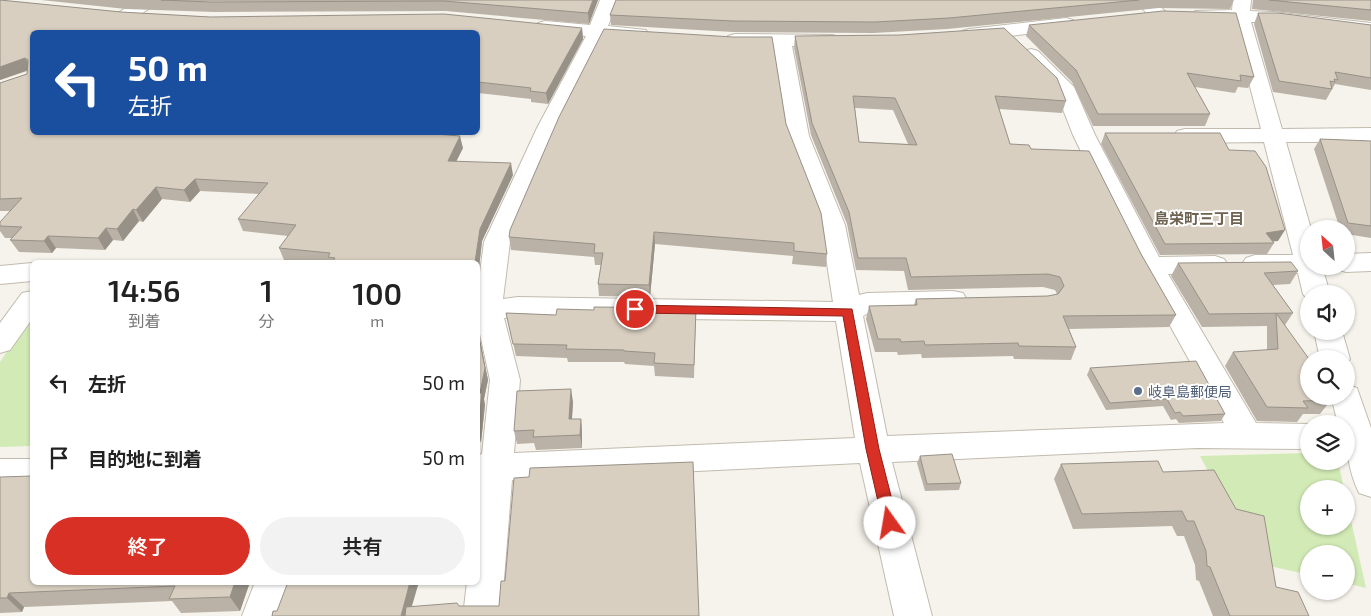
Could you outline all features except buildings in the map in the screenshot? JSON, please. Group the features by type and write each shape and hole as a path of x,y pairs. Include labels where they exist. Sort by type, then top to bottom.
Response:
{"street":[{"path":"482,616 487,468 505,380 483,310 497,242 548,128 592,45 595,32 609,0"},
{"path":"1145,0 1174,15"},
{"path":"1241,8 1300,231"},
{"path":"1132,17 1241,8 1273,17 1371,29"},
{"path":"104,30 119,11 153,9"},
{"path":"947,37 1084,21"},
{"path":"530,25 595,32 654,35"},
{"path":"1006,30 1064,87 1094,135 1150,266 1247,436"},
{"path":"714,39 846,41"},
{"path":"782,41 798,136 833,225 873,449 913,616"},
{"path":"1164,136 1371,135"},
{"path":"1355,263 1371,262"},
{"path":"1150,266 1300,264"},
{"path":"0,275 30,272"},
{"path":"483,310 518,307 848,312 867,302 974,300"},
{"path":"0,343 30,303"},
{"path":"1349,405 1371,483"},
{"path":"487,468 873,449 1197,436 1300,436"},
{"path":"0,473 30,472"},
{"path":"261,616 273,585"}],"green space":[{"path":"30,317 30,446 0,447 0,362"},
{"path":"1300,453 1300,470 1340,470 1342,480 1300,480 1300,535 1354,535 1366,588 1355,585 1355,545 1300,545 1300,573 1257,563 1200,456"}],"place":[{"name":"岐阜島郵便局","path":"1138,391"}],"district":[{"name":"島栄町三丁目","path":"1199,218"}],"route":[{"path":"635,309 848,312 873,449 890,523"}]}
